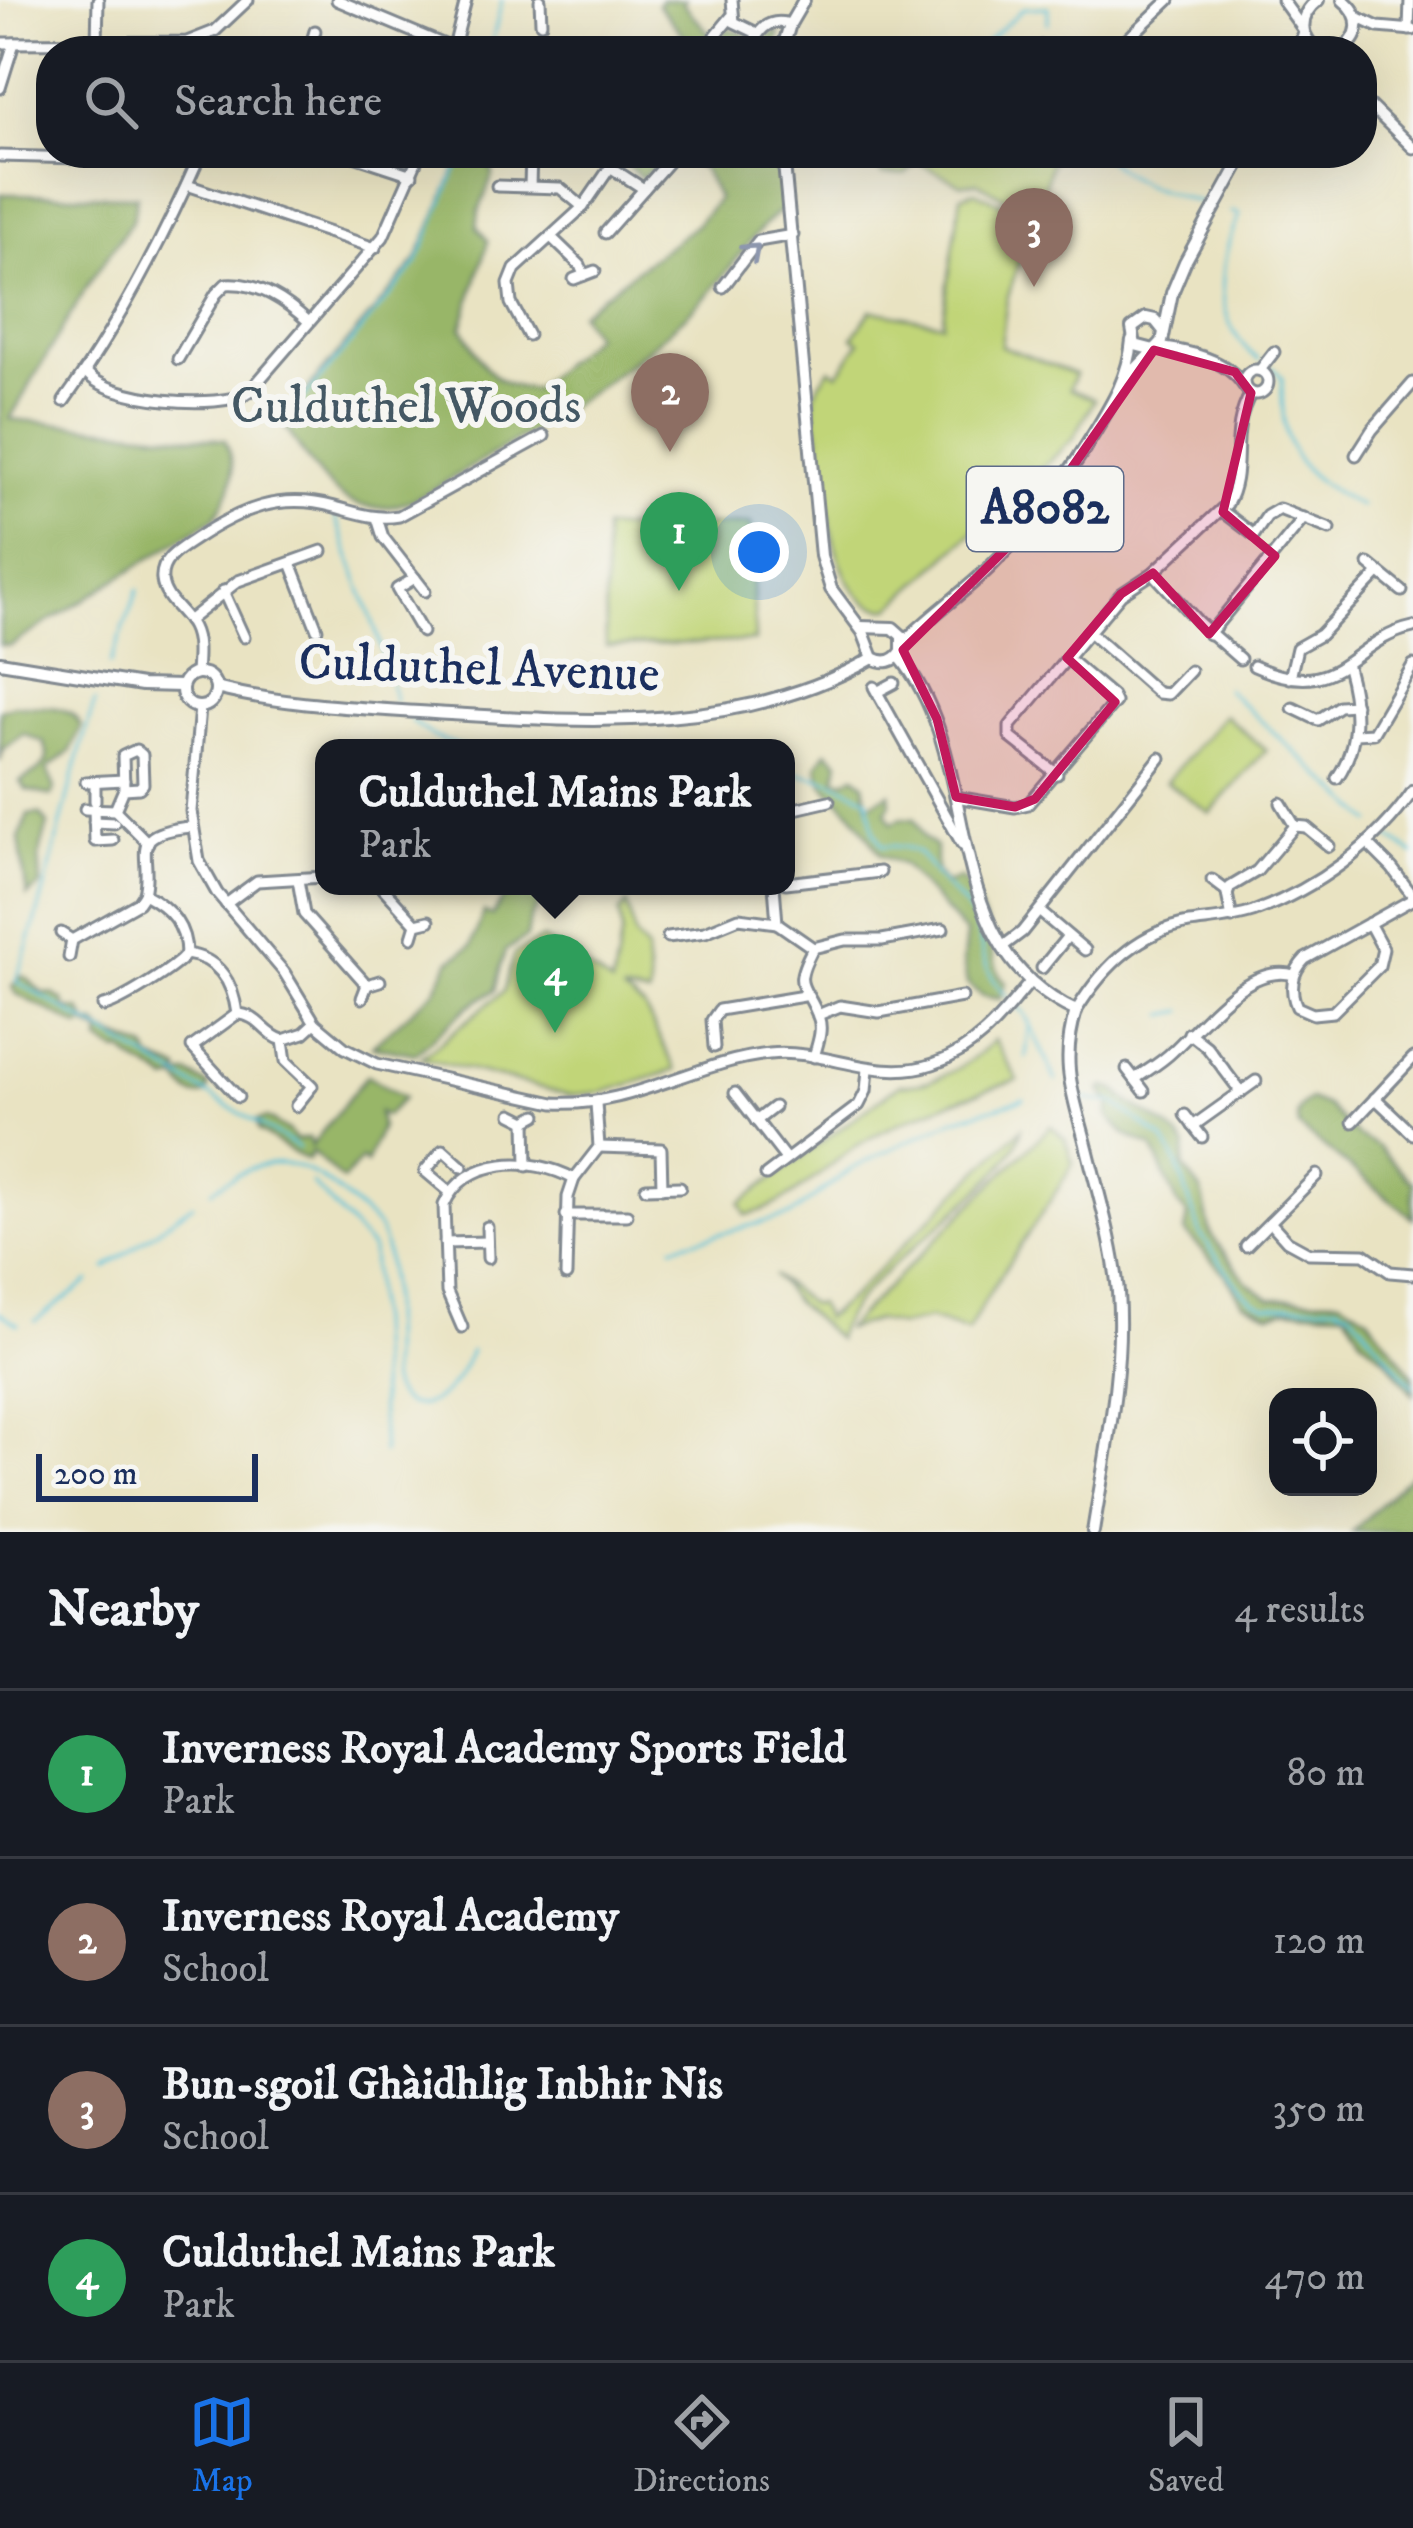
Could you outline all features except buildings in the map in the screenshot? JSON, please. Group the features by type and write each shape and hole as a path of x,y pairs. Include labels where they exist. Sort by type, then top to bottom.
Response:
{"main road":[{"path":"786,36 804,0"},
{"path":"1347,1 1357,17 1351,36"},
{"path":"1302,36 1303,19 1316,2"},
{"path":"1303,31 1308,36"},
{"path":"785,168 821,556 831,589 860,627 873,658 886,662 899,656 915,675 937,719 963,846 1001,947 1030,982 1076,1011 1068,1044 1068,1081 1090,1157 1118,1300 1115,1367 1093,1532"},
{"name":"A8082","path":"899,656 904,642 934,611 986,571 1052,500 1124,382 1160,341 1172,293 1237,168"},
{"name":"A8082","path":"1124,382 1135,323 1172,293"},
{"path":"1132,340 1140,349 1160,341 1155,320 1146,318"},
{"name":"A8082","path":"878,628 893,628 934,611"},
{"path":"860,627 878,628"},
{"path":"868,642 878,628"},
{"path":"893,628 904,642"},
{"name":"Culduthel Avenue","path":"196,673 207,675 216,688 255,698 572,720 655,719 766,700 842,676 873,658"},
{"path":"0,662 142,685 182,686"},
{"path":"196,673 182,686 186,701 200,707 213,699 216,688"}],"street":[{"path":"97,36 98,0"},
{"path":"204,36 230,21 248,0"},
{"path":"337,0 421,36"},
{"path":"457,36 466,0"},
{"path":"540,0 541,19 555,16"},
{"path":"716,35 731,17 731,0"},
{"path":"1130,36 1169,0"},
{"path":"1283,0 1316,2"},
{"path":"1283,0 1303,31"},
{"path":"1357,17 1378,27 1411,30 1410,0"},
{"path":"731,17 758,33"},
{"path":"756,36 773,21 790,24"},
{"path":"1364,36 1378,27"},
{"path":"314,36 315,32"},
{"path":"1133,33 1136,36"},
{"path":"0,43 36,43"},
{"path":"0,88 14,43"},
{"path":"1377,113 1413,148"},
{"path":"0,155 36,155"},
{"path":"64,401 87,373 194,168"},
{"path":"390,168 412,175"},
{"path":"87,373 120,394 229,401 249,392 375,248 415,168"},
{"path":"530,186 531,168"},
{"path":"605,233 663,168"},
{"path":"528,335 511,303 509,284 519,264 583,207 613,169 644,189"},
{"path":"187,185 375,248"},
{"path":"497,186 560,188 583,207"},
{"path":"723,286 758,241 793,235"},
{"path":"550,237 585,275"},
{"path":"178,359 191,349 216,293 226,284 277,296 309,322"},
{"path":"1160,341 1235,372 1256,370 1268,379 1267,386 1258,394 1248,390 1235,372"},
{"path":"1057,774 1008,732 1121,594 1153,573 1221,511 1234,491 1237,424 1248,390 1245,375 1274,352"},
{"path":"1356,455 1413,383"},
{"path":"196,673 196,640 165,591 164,565 179,549 253,507 288,500 308,500 377,518 413,510 544,436"},
{"path":"1221,511 1275,556"},
{"path":"1254,535 1272,511 1286,511 1330,529"},
{"path":"377,518 383,537 425,591"},
{"path":"1209,634 1304,518"},
{"name":"Culduthel Avenue","path":"188,621 238,580 322,551"},
{"name":"Culduthel Avenue","path":"291,563 316,629"},
{"path":"1369,564 1402,592"},
{"path":"1153,573 1209,634 1240,659"},
{"path":"1290,678 1297,648 1320,634 1379,573"},
{"path":"415,578 397,589 422,632"},
{"name":"Culduthel Avenue","path":"223,591 244,637"},
{"path":"1254,666 1290,678 1325,676 1347,667 1379,642 1413,628"},
{"path":"1089,632 1158,693 1168,694 1190,671"},
{"path":"956,797 1015,807 1028,804 1057,774 1114,702 1067,658"},
{"path":"1355,734 1373,734 1413,665"},
{"path":"1337,778 1348,763 1355,734 1347,667"},
{"path":"894,683 876,689 963,846"},
{"path":"1293,707 1318,720 1339,706 1355,705"},
{"path":"200,707 191,826 199,861 226,904 284,972 315,1023 361,1057 392,1068 554,1102 596,1103 751,1057 793,1053 868,1069 905,1070 958,1053 985,1033 1030,982"},
{"path":"1001,947 1022,932 1160,758"},
{"path":"1150,771 1160,778"},
{"path":"113,840 94,841 90,782 124,784 115,810"},
{"path":"1076,1011 1106,968 1137,943 1182,924 1232,918 1294,892 1368,844 1413,791"},
{"path":"795,809 830,802"},
{"path":"1281,803 1295,826"},
{"path":"92,806 115,810 148,843"},
{"path":"94,822 114,823"},
{"path":"72,940 138,903 144,894 143,856 148,843 168,829 191,826"},
{"path":"1232,918 1228,892 1235,882 1257,871 1295,826"},
{"path":"1295,826 1306,827 1329,846"},
{"path":"1368,844 1413,897 1305,959 1294,975 1293,998 1304,1012 1324,1015 1341,1007 1383,958 1369,923"},
{"path":"795,882 880,872"},
{"path":"226,904 257,881 315,878"},
{"path":"298,880 304,914 367,985"},
{"path":"1212,880 1228,892"},
{"path":"119,1022 108,1006 180,963 186,954 186,941 171,911 144,894"},
{"path":"389,895 416,924"},
{"path":"775,895 777,923"},
{"path":"1039,911 1085,950"},
{"path":"668,937 705,932 739,918 777,923 813,948"},
{"path":"416,924 429,921"},
{"path":"412,937 416,924"},
{"path":"814,1057 818,1015 805,996 802,968 813,948 943,929"},
{"path":"61,933 72,940"},
{"path":"1042,968 1068,936"},
{"path":"69,957 72,940"},
{"path":"186,954 205,958 230,982 237,1013"},
{"path":"1136,1079 1173,1052 1204,1017 1262,975 1282,971 1294,975"},
{"path":"367,985 380,981"},
{"path":"362,998 367,985"},
{"path":"714,1047 712,1020 718,1010 805,996"},
{"path":"818,1015 840,1006 879,1012 962,997"},
{"path":"177,1053 237,1013 255,1017 266,1031 284,1040 304,1034 315,1023"},
{"path":"1190,1033 1207,1047 1241,1092"},
{"path":"284,1040 286,1061 316,1090 296,1106"},
{"path":"192,1047 238,1097"},
{"path":"1353,1122 1413,1058"},
{"path":"766,1175 859,1105 868,1069"},
{"path":"1127,1069 1144,1091"},
{"path":"1193,1126 1256,1082"},
{"path":"735,1093 786,1160"},
{"path":"1375,1098 1413,1135"},
{"path":"566,1275 566,1215 574,1179 599,1147 596,1103"},
{"path":"756,1120 774,1107"},
{"path":"512,1114 532,1118 527,1166"},
{"path":"1185,1115 1202,1137"},
{"path":"661,1136 662,1188"},
{"path":"599,1147 661,1149"},
{"path":"450,1192 425,1171 443,1150 462,1167"},
{"path":"470,1311 459,1322 447,1292 444,1205 450,1192 476,1170 549,1167 574,1179"},
{"path":"1246,1246 1317,1175"},
{"path":"646,1188 680,1187"},
{"path":"566,1215 627,1215"},
{"path":"610,1215 610,1229"},
{"path":"1270,1222 1287,1241 1309,1253 1364,1254 1390,1272 1413,1274"},
{"path":"487,1227 488,1258"},
{"path":"445,1243 488,1242"},
{"path":"549,1250 565,1249"}],"highlighted area":[{"path":"1154,350 1235,372 1251,393 1223,512 1275,556 1209,634 1153,573 1121,594 1067,658 1115,702 1035,799 1015,807 956,797 937,719 903,650 1036,519"}],"green space":[{"path":"660,0 685,0 683,4 712,36 684,36 658,5"},
{"path":"728,28 750,36 723,36"},
{"name":"Culduthel Woods","path":"456,168 491,168 477,227 488,241 462,327 496,377 533,389 594,335 579,313 696,225 718,199 702,168 780,168 786,206 717,284 653,344 534,430 445,483 398,505 371,507 345,499 327,483 281,421 416,261"},
{"name":"Culduthel Woods","path":"630,168 652,168 642,178"},
{"path":"878,168 911,168 905,174 882,174"},
{"path":"929,168 1050,168 1041,198 1019,206 977,182 961,184"},
{"path":"975,191 1033,219 1007,299 1001,346 1075,374 1069,389 1095,399 1073,439 891,608 871,604 855,591 835,545 815,393 830,369 838,374 860,342 853,337 871,310 942,323 961,196"},
{"path":"0,194 137,196 133,219 89,283 10,419 225,440 233,471 226,499 214,518 10,646 0,645"},
{"path":"751,524 755,641 606,646 604,529"},
{"path":"15,705 62,709 81,727 70,752 47,769 55,788 52,796 26,790 20,782 45,763 44,743 24,734 3,749 0,762 0,710"},
{"path":"1224,715 1266,750 1210,813 1166,782"},
{"path":"827,751 839,761 836,779 845,781 854,775 864,783 868,805 890,793 886,812 892,823 915,819 924,838 936,847 936,871 945,884 960,878 969,889 986,922 995,964 1006,983 1000,999 983,996 967,984 966,934 903,865 881,855 853,814 823,784 817,766"},
{"path":"40,814 48,824 39,856 41,885 27,896 19,839 28,815"},
{"path":"545,895 530,919 527,937 505,951 495,990 470,1005 415,1054 372,1046 435,990 450,961 471,946 484,912 492,916 504,897"},
{"path":"627,904 635,937 647,951 650,990 649,996 622,992 644,1007 676,1070 604,1092 570,1095 421,1058 504,991 514,954 543,939 612,985 622,933 619,913"},
{"path":"20,977 64,1001 66,1009 80,1010 88,1024 147,1049 151,1059 180,1070 179,1077 189,1074 209,1086 206,1094 192,1095 177,1079 168,1082 123,1051 100,1042 101,1034 85,1024 80,1027 15,993 12,987"},
{"path":"994,1040 1018,1080 939,1106 881,1132 794,1194 746,1215 740,1203 900,1084 925,1082 951,1072"},
{"path":"367,1075 404,1098 386,1116 379,1112 381,1126 366,1164 361,1159 343,1181 312,1152 308,1160 259,1131 256,1121 267,1118 295,1140 309,1138 311,1146"},
{"path":"1101,1090 1116,1090 1179,1137 1186,1147 1183,1167 1202,1192 1211,1235 1247,1282 1270,1298 1340,1299 1368,1316 1413,1375 1413,1394 1386,1358 1361,1338 1346,1311 1285,1309 1271,1314 1243,1302 1225,1274 1185,1232 1188,1215 1178,1205 1152,1147 1126,1135 1108,1116 1110,1104"},
{"path":"1310,1099 1327,1106 1356,1135 1377,1146 1413,1183 1413,1218 1299,1127 1298,1111"},
{"path":"1051,1126 1065,1139 1073,1164 968,1332 929,1319 900,1326 876,1320 844,1330"},
{"path":"1021,1129 1012,1153 990,1179 867,1290 846,1315 837,1339 773,1275 811,1305 816,1303 825,1318"},
{"path":"1413,1472 1413,1532 1352,1532"}],"waterway":[{"path":"494,36 502,0"},
{"path":"993,36 1024,8 1048,7 1048,23"},
{"path":"291,414 417,263 457,168"},
{"path":"1119,168 1161,191 1204,204"},
{"path":"1232,212 1240,214 1223,272 1226,311 1243,345 1259,360"},
{"path":"1272,367 1282,377 1284,424 1296,457 1320,482 1360,506"},
{"path":"335,516 395,700"},
{"path":"110,664 138,590"},
{"path":"1226,689 1372,822"},
{"path":"95,702 16,981 299,1148"},
{"path":"411,721 440,739"},
{"path":"795,772 831,781 868,798 874,831 883,846 920,854 968,910 988,970 1009,998"},
{"path":"1388,836 1413,854"},
{"path":"1017,1006 1056,1081"},
{"path":"1165,1015 1184,1011"},
{"path":"1026,1057 1029,1029"},
{"path":"673,1246 791,1215 850,1170 881,1154 955,1119 1024,1099"},
{"path":"1084,1099 1114,1103 1163,1139 1176,1161 1201,1235 1241,1290 1266,1306 1337,1305 1350,1310 1413,1386"},
{"path":"212,1190 261,1166 300,1167 336,1189 376,1225 389,1275 390,1378 393,1390 406,1403 424,1405 442,1395 471,1351"},
{"path":"312,1183 372,1249 383,1453"},
{"path":"106,1268 193,1204"},
{"path":"35,1321 89,1281"},
{"path":"0,1313 18,1324"}],"place":[{"name":"Bun-sgoil Ghàidhlig Inbhir Nis","path":"1034,287"},
{"name":"Inverness Royal Academy","path":"670,452"},
{"name":"Inverness Royal Academy Sports Field","path":"679,591"},
{"name":"Culduthel Mains Park","path":"555,1033"}]}
